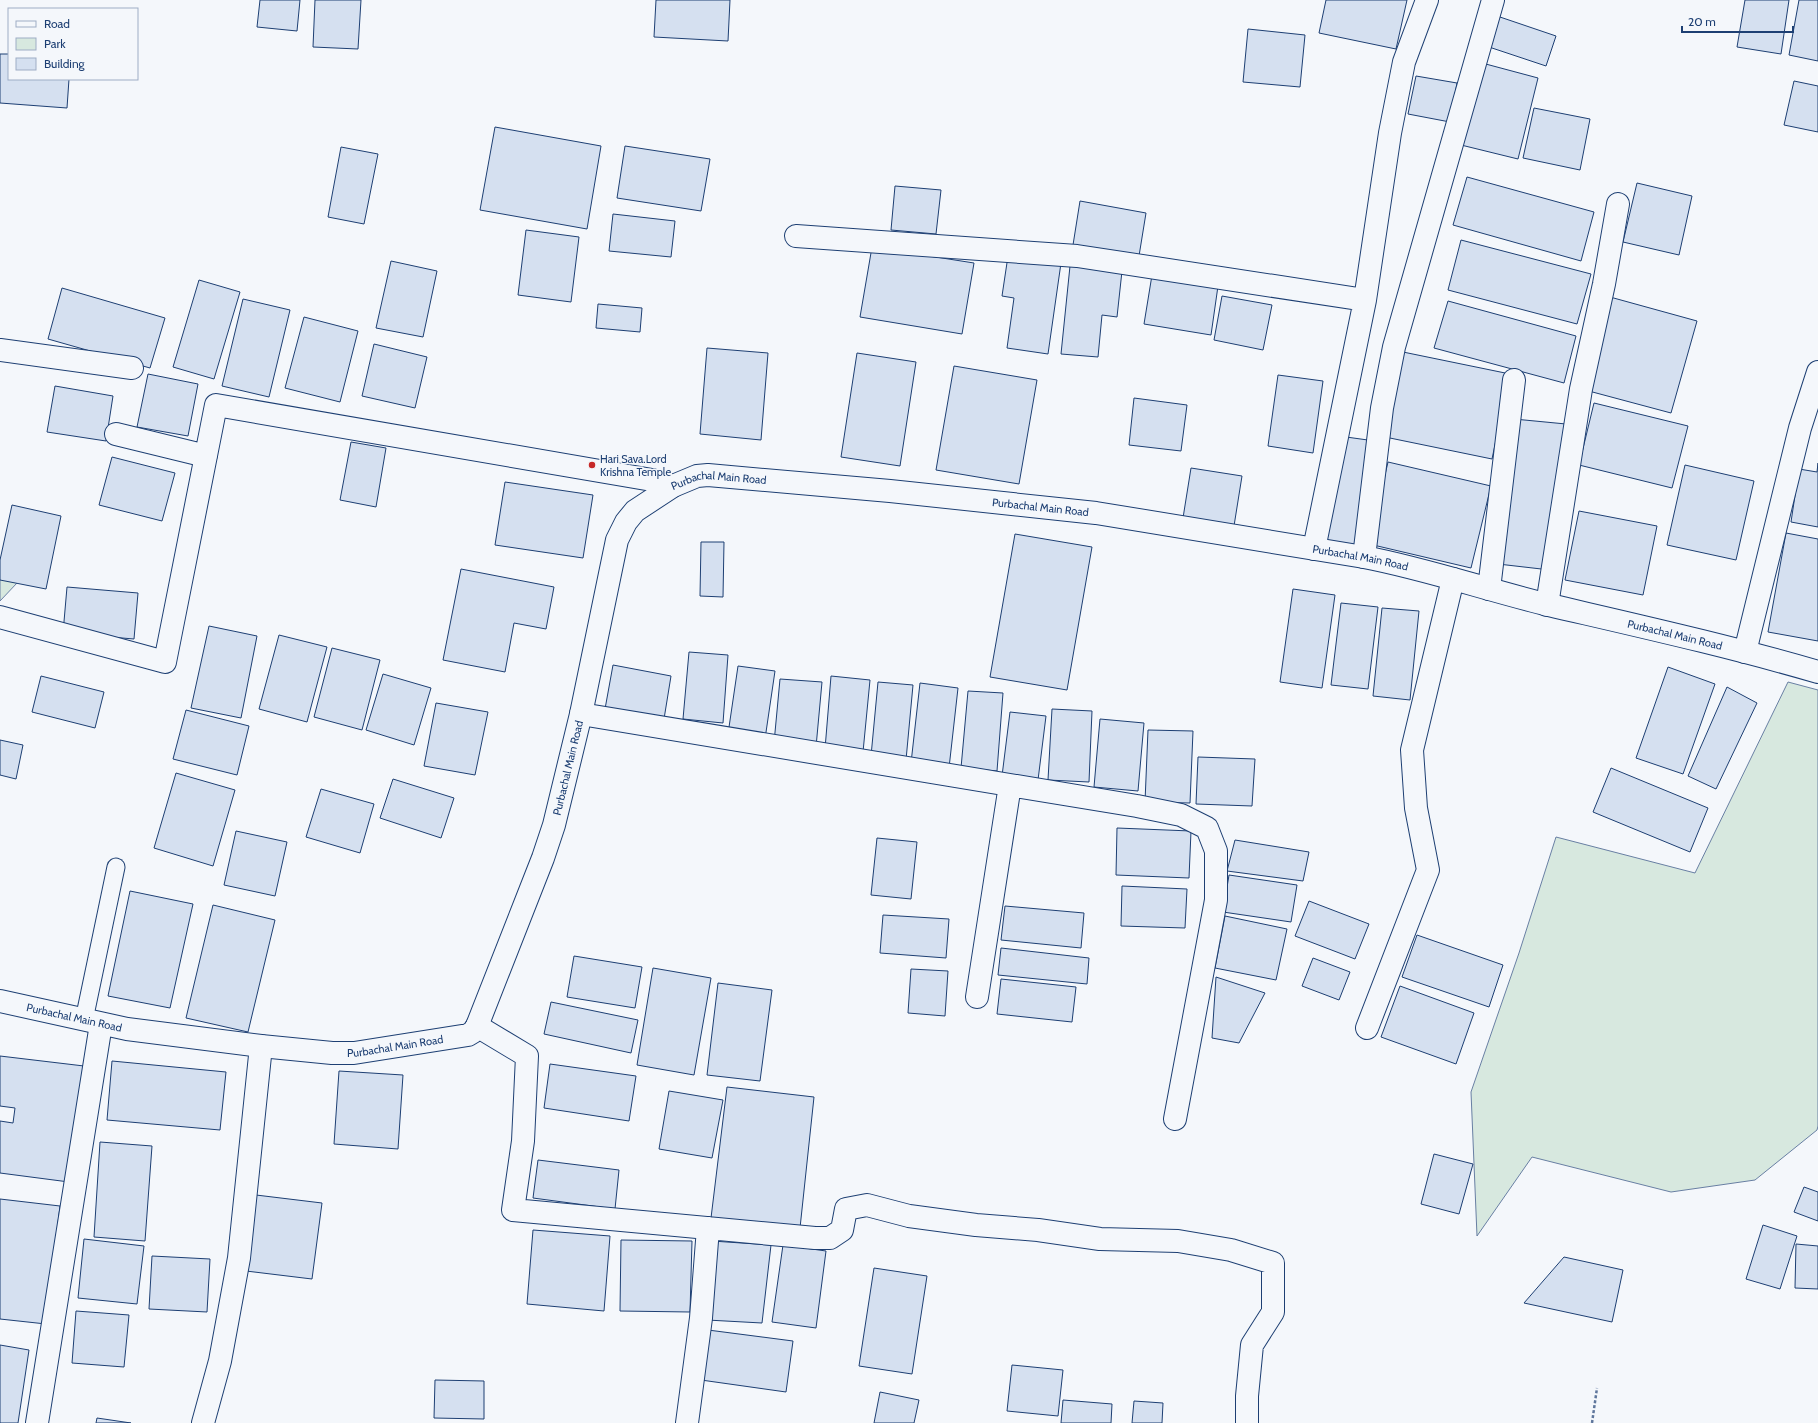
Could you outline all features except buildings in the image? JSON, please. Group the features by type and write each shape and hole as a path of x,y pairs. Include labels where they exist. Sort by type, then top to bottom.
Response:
{"street":[{"path":"1314,549 1365,300 1390,133 1404,62 1427,0"},
{"path":"1364,557 1382,408 1394,347 1493,0"},
{"path":"1547,604 1581,389 1604,284 1618,204"},
{"path":"796,236 1077,256 1365,300"},
{"path":"0,350 132,368"},
{"path":"1745,652 1800,428 1818,372"},
{"path":"1488,589 1514,380"},
{"path":"0,617 165,662 216,405 652,480 673,486"},
{"path":"116,434 206,456"},
{"name":"Purbachal Main Road","path":"0,1002 126,1029 332,1053 354,1052 468,1035 473,1032 477,1026 543,858 554,824 582,714 617,540 626,522 635,511 673,486 697,476 708,475 890,491 1096,513 1364,557 1403,565 1488,589 1745,652 1818,672"},
{"path":"1367,1028 1428,870 1416,808 1412,750 1453,579"},
{"path":"582,714 1137,806 1181,815 1207,828 1216,851 1216,900 1175,1119"},
{"path":"977,997 1010,785"},
{"path":"37,1423 93,1022"},
{"path":"477,1026 527,1056 523,1141 513,1210 639,1220 778,1235 830,1238 842,1230 846,1209 867,1205 909,1216 976,1225 1038,1230 1100,1239 1178,1241 1231,1250 1273,1263 1273,1312 1252,1345 1247,1396 1247,1423"},
{"path":"203,1423 220,1361 239,1258 262,1046"},
{"path":"687,1423 701,1318 708,1228"}],"lane":[{"path":"93,1022 116,867"}],"path":[{"path":"1592,1423 1597,1388"}],"green space":[{"path":"0,577 17,583 0,601"},
{"path":"1788,682 1818,690 1817,1130 1755,1180 1671,1192 1532,1157 1477,1236 1471,1092 1519,953 1556,837 1695,873"}],"place":[{"name":"Hari Sava.Lord Krishna Temple","path":"592,465"}]}
